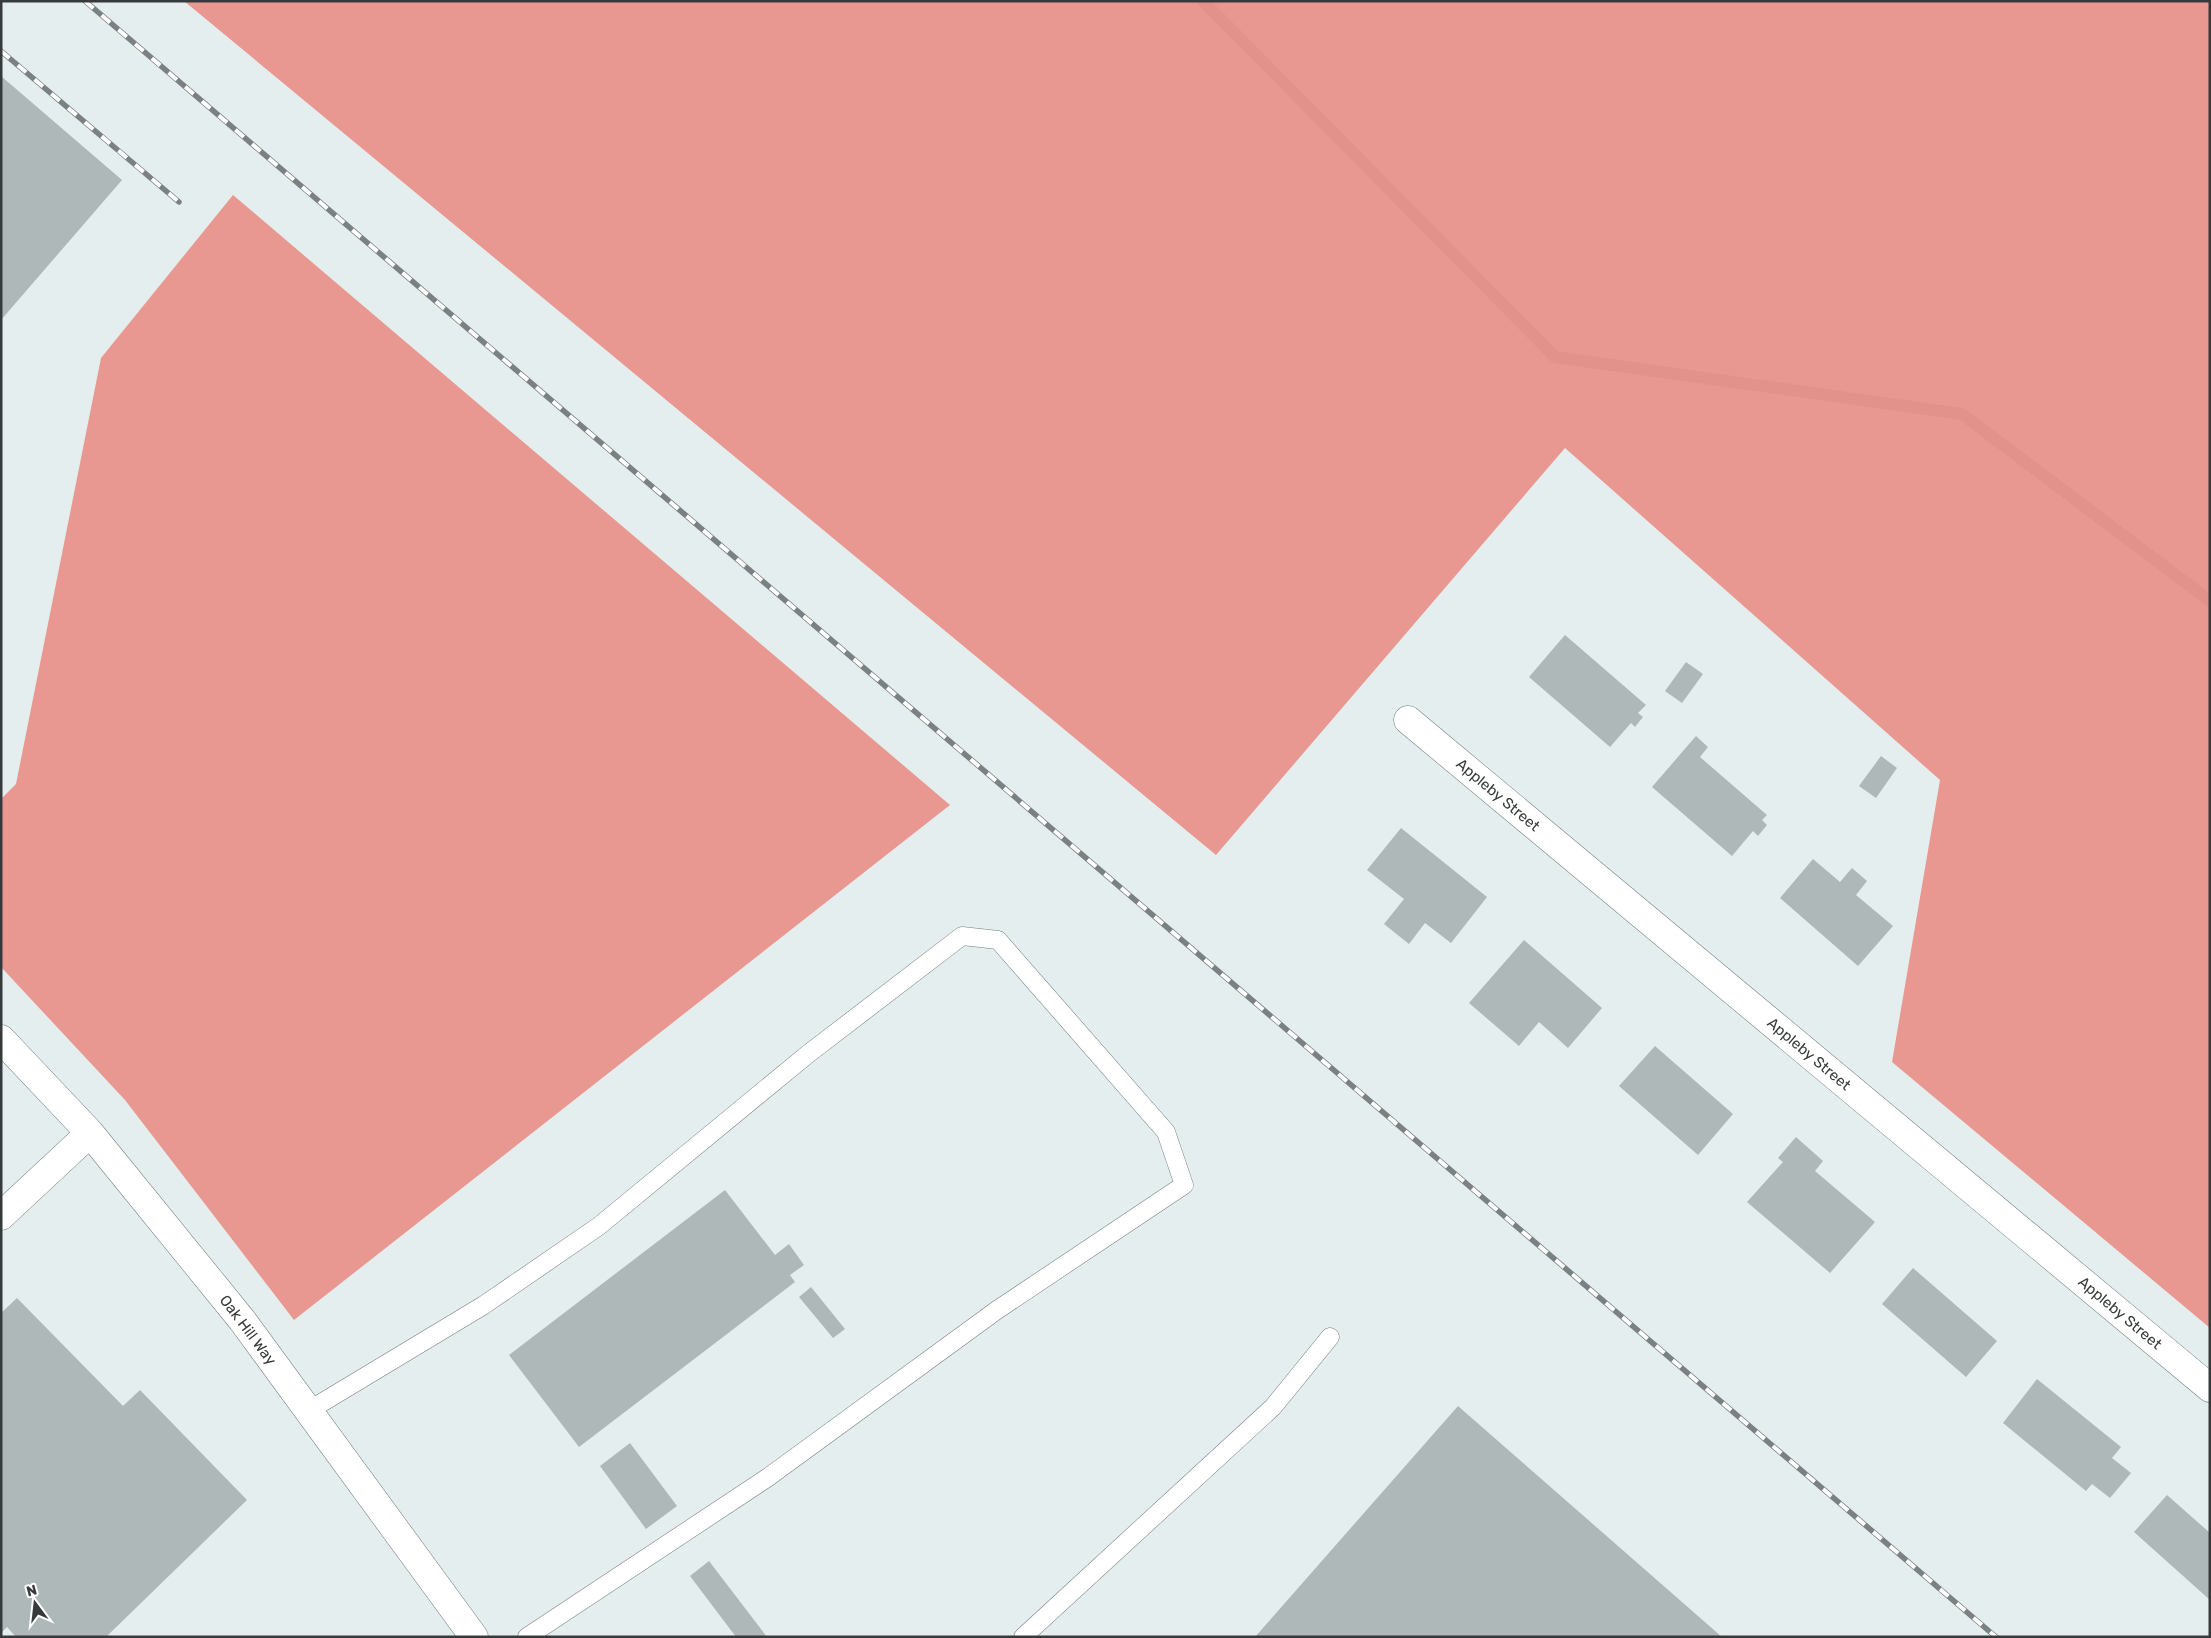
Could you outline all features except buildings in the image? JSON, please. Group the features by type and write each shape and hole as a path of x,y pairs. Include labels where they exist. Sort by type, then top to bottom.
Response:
{"street":[{"name":"Appleby Street","path":"1408,720 2210,1388"},
{"name":"Oak Hill Way","path":"1,1039 90,1133 242,1320 474,1637"},
{"path":"1,1216 90,1133"}],"lane":[{"path":"308,1411 484,1305 599,1226 808,1054 962,936 998,940 1166,1132 1184,1185 997,1310 767,1478 528,1637"},
{"path":"1023,1637 1273,1407 1330,1337"}],"shaded area":[{"path":"184,1 2210,1 2210,1328 1892,1062 1940,780 1565,448 1216,855"},
{"path":"233,195 950,805 294,1320 125,1100 1,967 1,799 16,784 101,358"}],"waterway":[{"path":"1203,1 1555,357 1962,414 2210,601"}],"railway":[{"path":"85,1 1996,1637"},
{"path":"1,51 179,202"}]}
